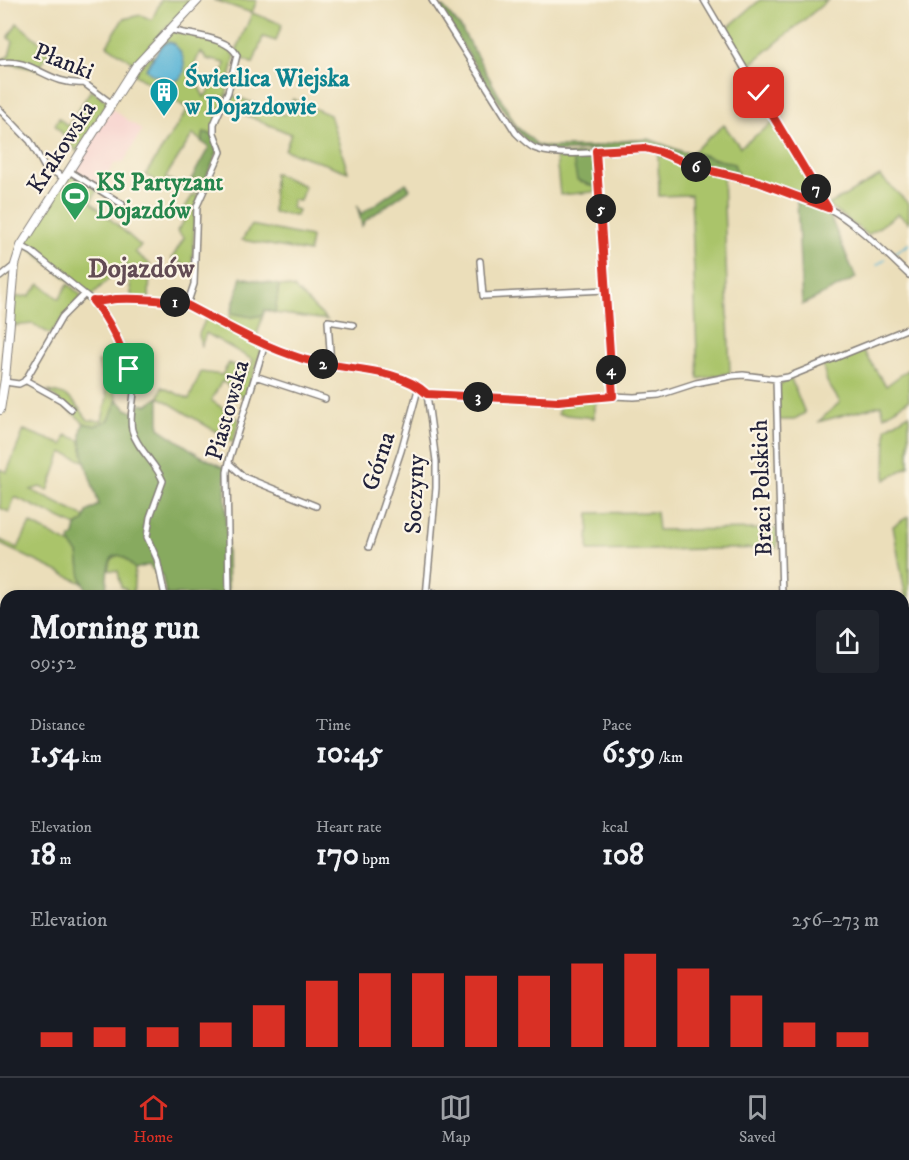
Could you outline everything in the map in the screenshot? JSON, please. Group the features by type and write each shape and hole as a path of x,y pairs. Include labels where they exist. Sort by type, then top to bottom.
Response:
{"street":[{"name":"Krakowska","path":"0,410 15,268 21,246 136,66 198,0"},
{"path":"432,0 516,133 526,143 555,153 645,148 699,168 758,182 828,208 861,232 909,275"},
{"path":"704,0 828,208"},
{"path":"169,29 206,37 229,47 237,55 228,92 214,124 214,133 221,152 197,206 194,284 187,305"},
{"name":"Płanki","path":"0,63 20,62 53,79 70,84 84,83 112,104"},
{"path":"0,110 30,141 44,166 67,175 122,204"},
{"path":"596,151 613,396"},
{"path":"21,246 32,252 93,301 101,310 117,339 133,384 132,431 163,481 147,531 149,543 157,559 164,590"},
{"path":"480,261 483,296 606,290"},
{"path":"2,275 15,268"},
{"path":"3,379 23,383 62,317 84,295"},
{"path":"93,301 116,299 177,302 302,359 396,377 419,386 427,394 558,401 659,395 696,383 743,375 776,379 788,377 909,328"},
{"path":"331,365 328,321 353,325"},
{"name":"Piastowska","path":"229,590 227,472 265,344"},
{"path":"255,376 325,399"},
{"name":"Braci Polskich","path":"776,379 782,590"},
{"path":"25,380 71,408"},
{"name":"Górna","path":"369,547 401,451 419,386"},
{"name":"Soczyny","path":"427,394 436,470 427,590"},
{"path":"229,463 244,477 316,506"}],"shaded area":[{"path":"112,109 142,130 123,163 114,164 98,189 70,171"}],"green space":[{"path":"161,0 192,0 134,63 107,45 123,19 141,15 152,20"},
{"path":"214,0 257,0 252,13"},
{"path":"760,0 828,0 746,68 725,30"},
{"path":"443,7 461,28 517,127 538,145 594,147 622,141 649,139 683,152 692,152 734,164 738,176 699,166 668,152 648,147 555,152 526,141 439,9"},
{"path":"252,13 282,24 276,41 263,37 253,64 238,56 236,52"},
{"path":"17,23 49,50 39,70 0,62 9,56 13,41 8,38"},
{"path":"172,31 214,41 235,56 227,92 213,135 204,132 202,142 193,134 165,178 187,187 187,190 162,185 145,175 188,109 134,74 149,56 153,56 146,69 167,80 182,77 183,60 173,43 168,42 161,46","holes":["201,52 207,59 225,63 223,73 204,97 196,80 194,69"]},
{"path":"91,90 108,102 77,152 55,125 59,118 68,126"},
{"path":"229,94 285,115 293,99 330,115 348,172 285,150 291,134 226,107"},
{"path":"774,122 824,204 738,176 734,164 692,152 724,125 740,147"},
{"path":"204,132 213,135 219,149 199,193 187,190 187,187 209,147 202,142"},
{"path":"595,153 597,188 577,180 573,159 556,156"},
{"path":"658,153 723,176 730,373 698,379 691,195 659,196"},
{"path":"556,156 573,159 597,190 560,195"},
{"name":"KS Partyzant Dojazdów","path":"69,173 97,190 91,202 141,246 135,252 150,264 149,299 132,298 126,262 90,297 24,244"},
{"path":"274,173 305,186 300,201 293,200 291,208 298,210 296,216 273,212"},
{"path":"880,176 909,204 909,223 898,214 868,235 828,205"},
{"path":"406,183 410,189 365,221 362,226 357,205 361,214"},
{"path":"193,195 199,196 195,210 192,269 172,258 184,238 177,231 186,218 181,213"},
{"path":"797,200 829,214 856,278 802,305"},
{"path":"251,225 311,237 309,252 242,240"},
{"path":"241,277 279,285 275,313 265,310 263,315 252,317 231,313"},
{"path":"40,284 59,299 68,284 82,296 50,334 33,324 12,326 15,297 29,296"},
{"path":"279,285 294,288 327,320 275,313"},
{"path":"231,313 252,317 263,315 256,338 228,326"},
{"path":"207,316 259,343 261,351 245,399 222,381 211,400 239,420 233,442 159,397 162,387 189,399 201,372 222,375 229,363 248,373 253,360 206,333 201,347 199,334"},
{"path":"862,349 886,386 909,369 909,400 884,416 881,405 818,422 840,402 827,382 823,366"},
{"path":"107,359 117,399 113,415 104,423 95,426 84,423 48,391 68,397 88,420 102,421 107,397 98,362"},
{"path":"791,379 805,413 793,420 778,420 780,384"},
{"path":"159,397 159,428 201,456 225,468 228,590 165,590 162,575 156,573 149,565 135,569 121,556 112,558 109,563 106,590 87,590 81,578 78,553 71,545 70,539 74,535 76,526 84,521 87,512 99,505 83,451 81,431 84,423 95,426 109,420 117,399 126,409 135,413 141,404 147,405"},
{"path":"598,399 594,407 594,418 558,414 560,404"},
{"path":"909,414 909,466 885,480 886,428"},
{"path":"24,430 63,445 66,435 80,440 86,462 62,452 48,491 40,487 31,490 85,517 84,521 76,526 15,497 9,512 0,508 0,469 7,472"},
{"path":"656,512 658,530 777,529 777,548 588,551 589,513"},
{"path":"909,516 909,590 904,590 893,526"},
{"path":"30,523 71,545 78,553 82,583 0,544 0,540 18,548"},
{"path":"116,556 124,556 135,569 133,590 121,587 118,571 107,570"}],"water":[{"path":"168,42 175,45 183,58 183,74 180,79 173,81 154,75 146,69 161,46"}],"waterway":[{"path":"893,254 909,244"},
{"path":"877,265 885,259"}],"place":[{"name":"Świetlica Wiejska w Dojazdowie","path":"164,118"},
{"name":"KS Partyzant Dojazdów","path":"75,222"}],"district":[{"name":"Dojazdów","path":"141,268"}],"route":[{"path":"129,369 117,339 101,310 93,301 116,299 177,302 282,352 302,359 396,377 419,386 427,394 558,401 613,396 596,151 645,148 699,168 758,182 828,208 759,93"}]}
